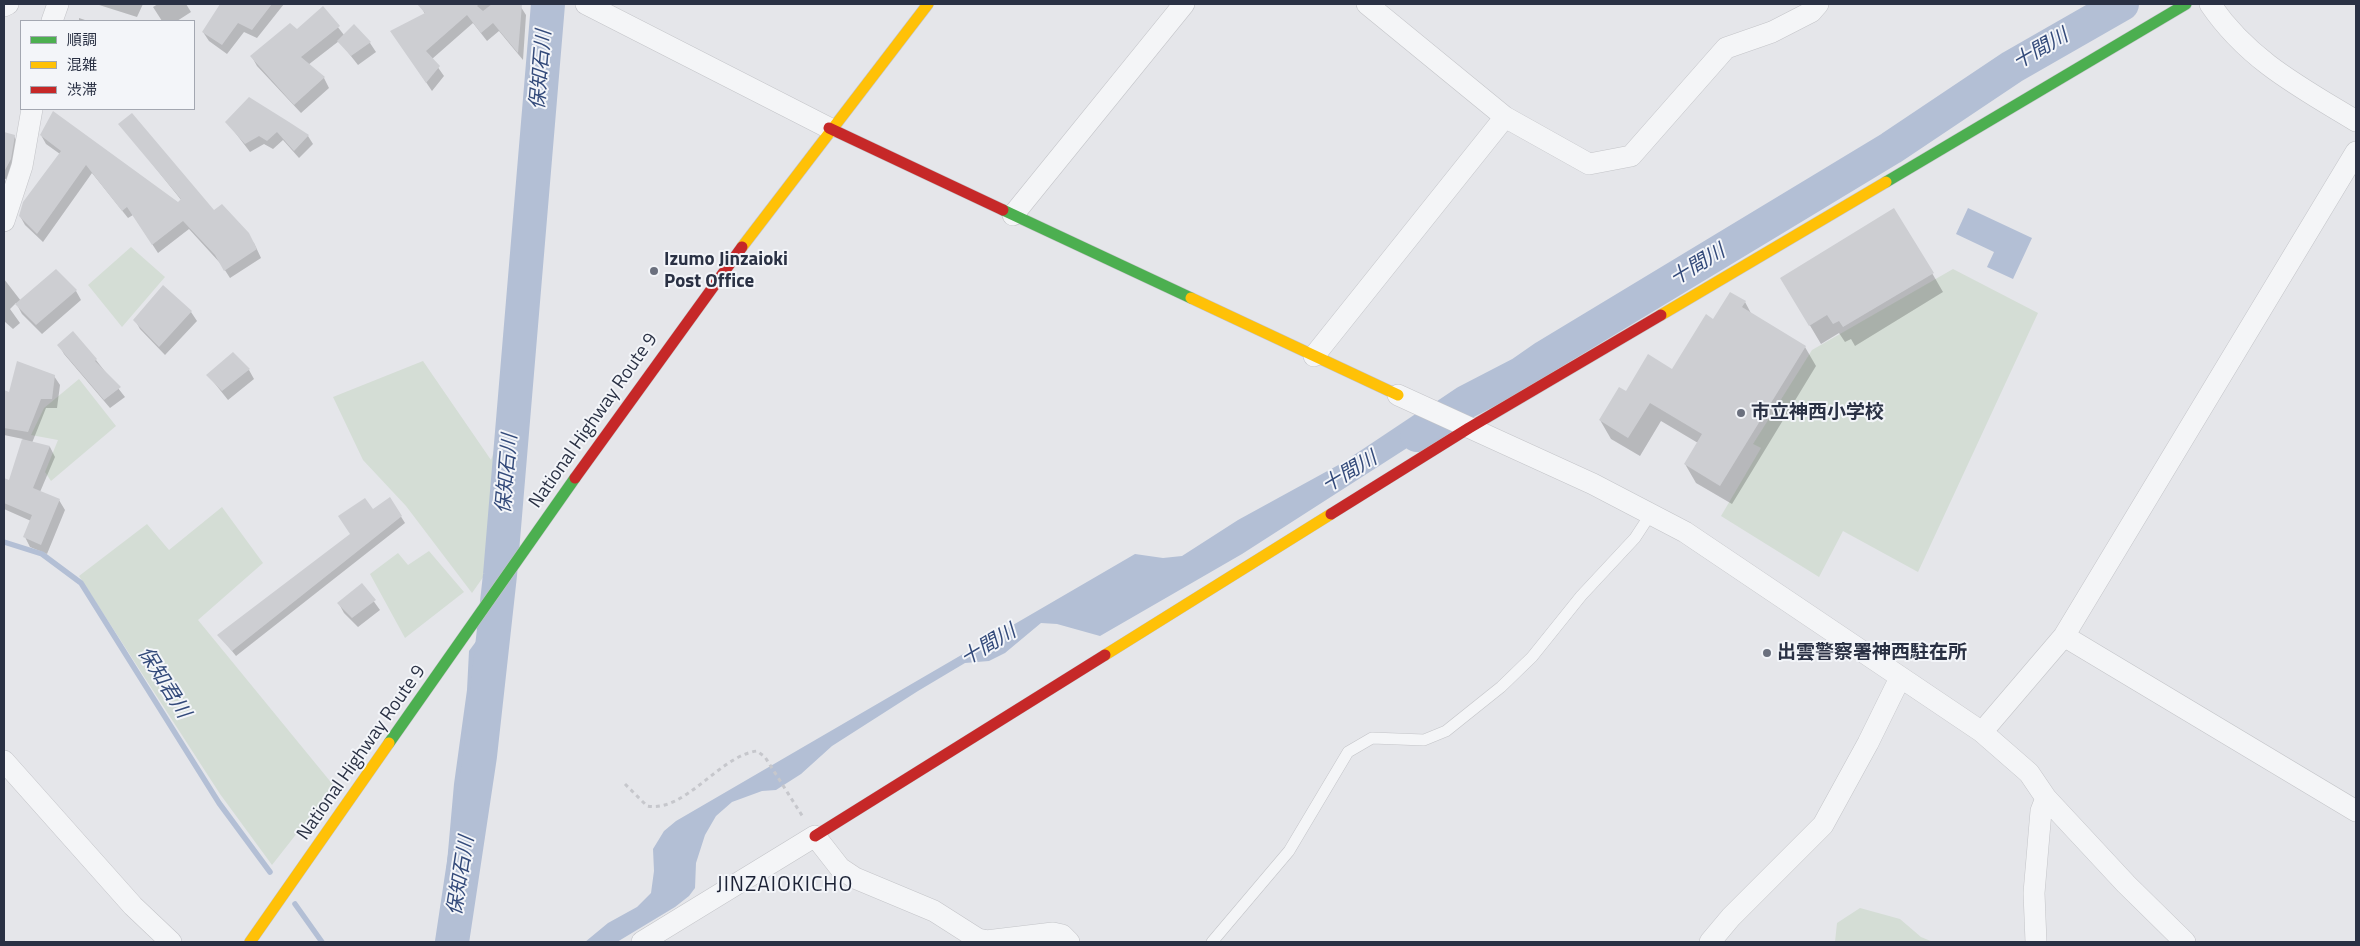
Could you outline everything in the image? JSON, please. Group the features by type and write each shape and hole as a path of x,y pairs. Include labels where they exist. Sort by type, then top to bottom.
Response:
{"main road":[{"name":"National Highway Route 9","path":"250,942 685,321 829,128 928,4"},
{"path":"811,830 1464,426 2186,4"},
{"path":"829,128 1398,395"}],"street":[{"path":"4,6 8,4"},
{"path":"52,20 58,4"},
{"path":"586,4 829,128"},
{"path":"1013,215 1184,4"},
{"path":"1367,4 1506,117 1589,164 1631,156 1726,48 1772,32 1811,12 1818,4"},
{"path":"2210,4 2246,48 2266,66 2356,121"},
{"path":"4,220 22,166 32,110"},
{"path":"1314,356 1506,117"},
{"path":"1982,732 2064,636 2356,152"},
{"path":"1398,395 1593,484 1702,542 1982,732 2029,773 2046,798 2126,884 2185,942"},
{"path":"2064,636 2356,811"},
{"path":"1710,942 1731,917 1824,825 1900,678"},
{"path":"4,761 133,906 171,942"},
{"path":"2036,942 2034,893 2041,811 2046,798"},
{"path":"642,942 811,830 840,868 855,878 934,911 978,939 986,942 1053,933 1062,935 1069,942"}],"lane":[{"path":"1212,942 1289,851 1348,752 1372,738 1424,740 1446,731 1501,687 1532,657 1581,596 1635,538 1650,515"}],"path":[{"path":"625,784 647,806 658,807 678,798 742,755 757,751 765,757 811,830"}],"shaded area":[{"path":"131,247 165,277 122,327 88,285"},
{"path":"1953,269 2038,313 1918,572 1843,531 1819,577 1721,516 1761,448 1753,444 1812,350"},
{"path":"423,361 491,460 498,439 505,451 498,556 472,593 406,506 363,460 333,397"},
{"path":"79,379 116,426 51,481 45,472 58,440 31,435 44,408"},
{"path":"222,507 263,563 198,620 334,786 272,865 220,794 79,576 147,524 169,550"},
{"path":"429,551 464,592 405,638 370,574 398,553 408,565"},
{"path":"1860,908 1900,919 1921,937 1933,942 1835,942 1837,923"}],"water":[{"path":"1968,208 2032,238 2013,279 1987,267 1994,252 1956,234"},
{"path":"1420,411 1446,423 1242,554 1100,636 1057,624 1041,623 1005,653 989,661 965,663 918,691 832,746 801,774 776,790 762,791 732,802 716,816 705,835 696,863 695,888 689,896 675,907 617,942 585,942 608,923 637,907 651,893 654,871 653,849 664,831 676,821 1135,554 1163,558 1182,556 1238,520 1342,463"},
{"path":"488,625 454,942 440,942 454,784 467,690 469,651"}],"building":[{"path":"220,4 272,4 252,30 238,23 222,45 202,32"},
{"path":"417,4 479,4 477,6 483,11 492,4 522,4 518,53 493,23 481,33 467,15 426,51 440,66 426,83 390,31 425,13"},
{"path":"323,6 340,26 301,57 325,77 294,105 250,56 290,23 297,29"},
{"path":"354,24 371,42 351,56 337,41"},
{"path":"249,97 309,135 294,151 277,132 267,141 259,136 245,144 225,122"},
{"path":"53,111 178,202 181,199 118,124 132,113 214,210 222,204 249,233 257,249 224,271 215,255 183,221 152,245 127,207 122,211 86,165 37,234 19,216 23,202 61,151 40,135"},
{"path":"4,132 15,135 11,159 4,172"},
{"path":"1894,208 1934,273 1843,327 1839,321 1833,324 1827,315 1809,326 1780,278"},
{"path":"56,269 77,290 36,325 15,304"},
{"path":"163,285 192,311 159,347 133,320"},
{"path":"1730,292 1746,301 1742,307 1806,346 1720,486 1684,464 1702,434 1650,403 1628,438 1599,420 1619,387 1626,391 1648,354 1672,369 1706,314 1713,319"},
{"path":"73,331 97,359 95,361 121,387 104,400 57,345"},
{"path":"233,352 250,369 222,391 206,375"},
{"path":"17,361 55,375 52,399 41,399 28,432 4,428 4,390 9,392"},
{"path":"22,439 50,446 33,488 60,499 41,545 23,537 32,515 4,503 4,478 9,480"},
{"path":"390,497 402,516 232,651 217,635 350,534 338,516 365,498 373,509"},
{"path":"362,583 376,600 352,618 337,603"}],"waterway":[{"name":"保知石川","path":"452,942 480,756 500,575 548,4"},
{"name":"十間川","path":"1417,435 1466,402 1522,373 1545,357 1891,148 2012,67 2122,4"},
{"name":"保知君川","path":"4,542 42,554 81,583 219,803 270,872"},
{"name":"保知君川","path":"295,904 322,942"}],"traffic: fast":[{"path":"1886,182 2186,4"},
{"path":"1003,210 1191,298"},
{"path":"389,743 575,478"}],"traffic: slow":[{"path":"742,247 928,4"},
{"path":"1661,315 1886,182"},
{"path":"1191,298 1398,395"},
{"path":"1105,655 1331,514"},
{"path":"250,942 389,743"}],"traffic: jam":[{"path":"829,128 1003,210"},
{"path":"575,478 742,247"},
{"path":"1331,514 1469,428 1661,315"},
{"path":"815,836 1105,655"}],"place":[{"name":"Izumo Jinzaioki Post Office","path":"654,271"},
{"name":"市立神西小学校","path":"1741,413"},
{"name":"出雲警察署神西駐在所","path":"1767,653"}],"district":[{"name":"JINZAIOKICHO","path":"785,886"}]}
